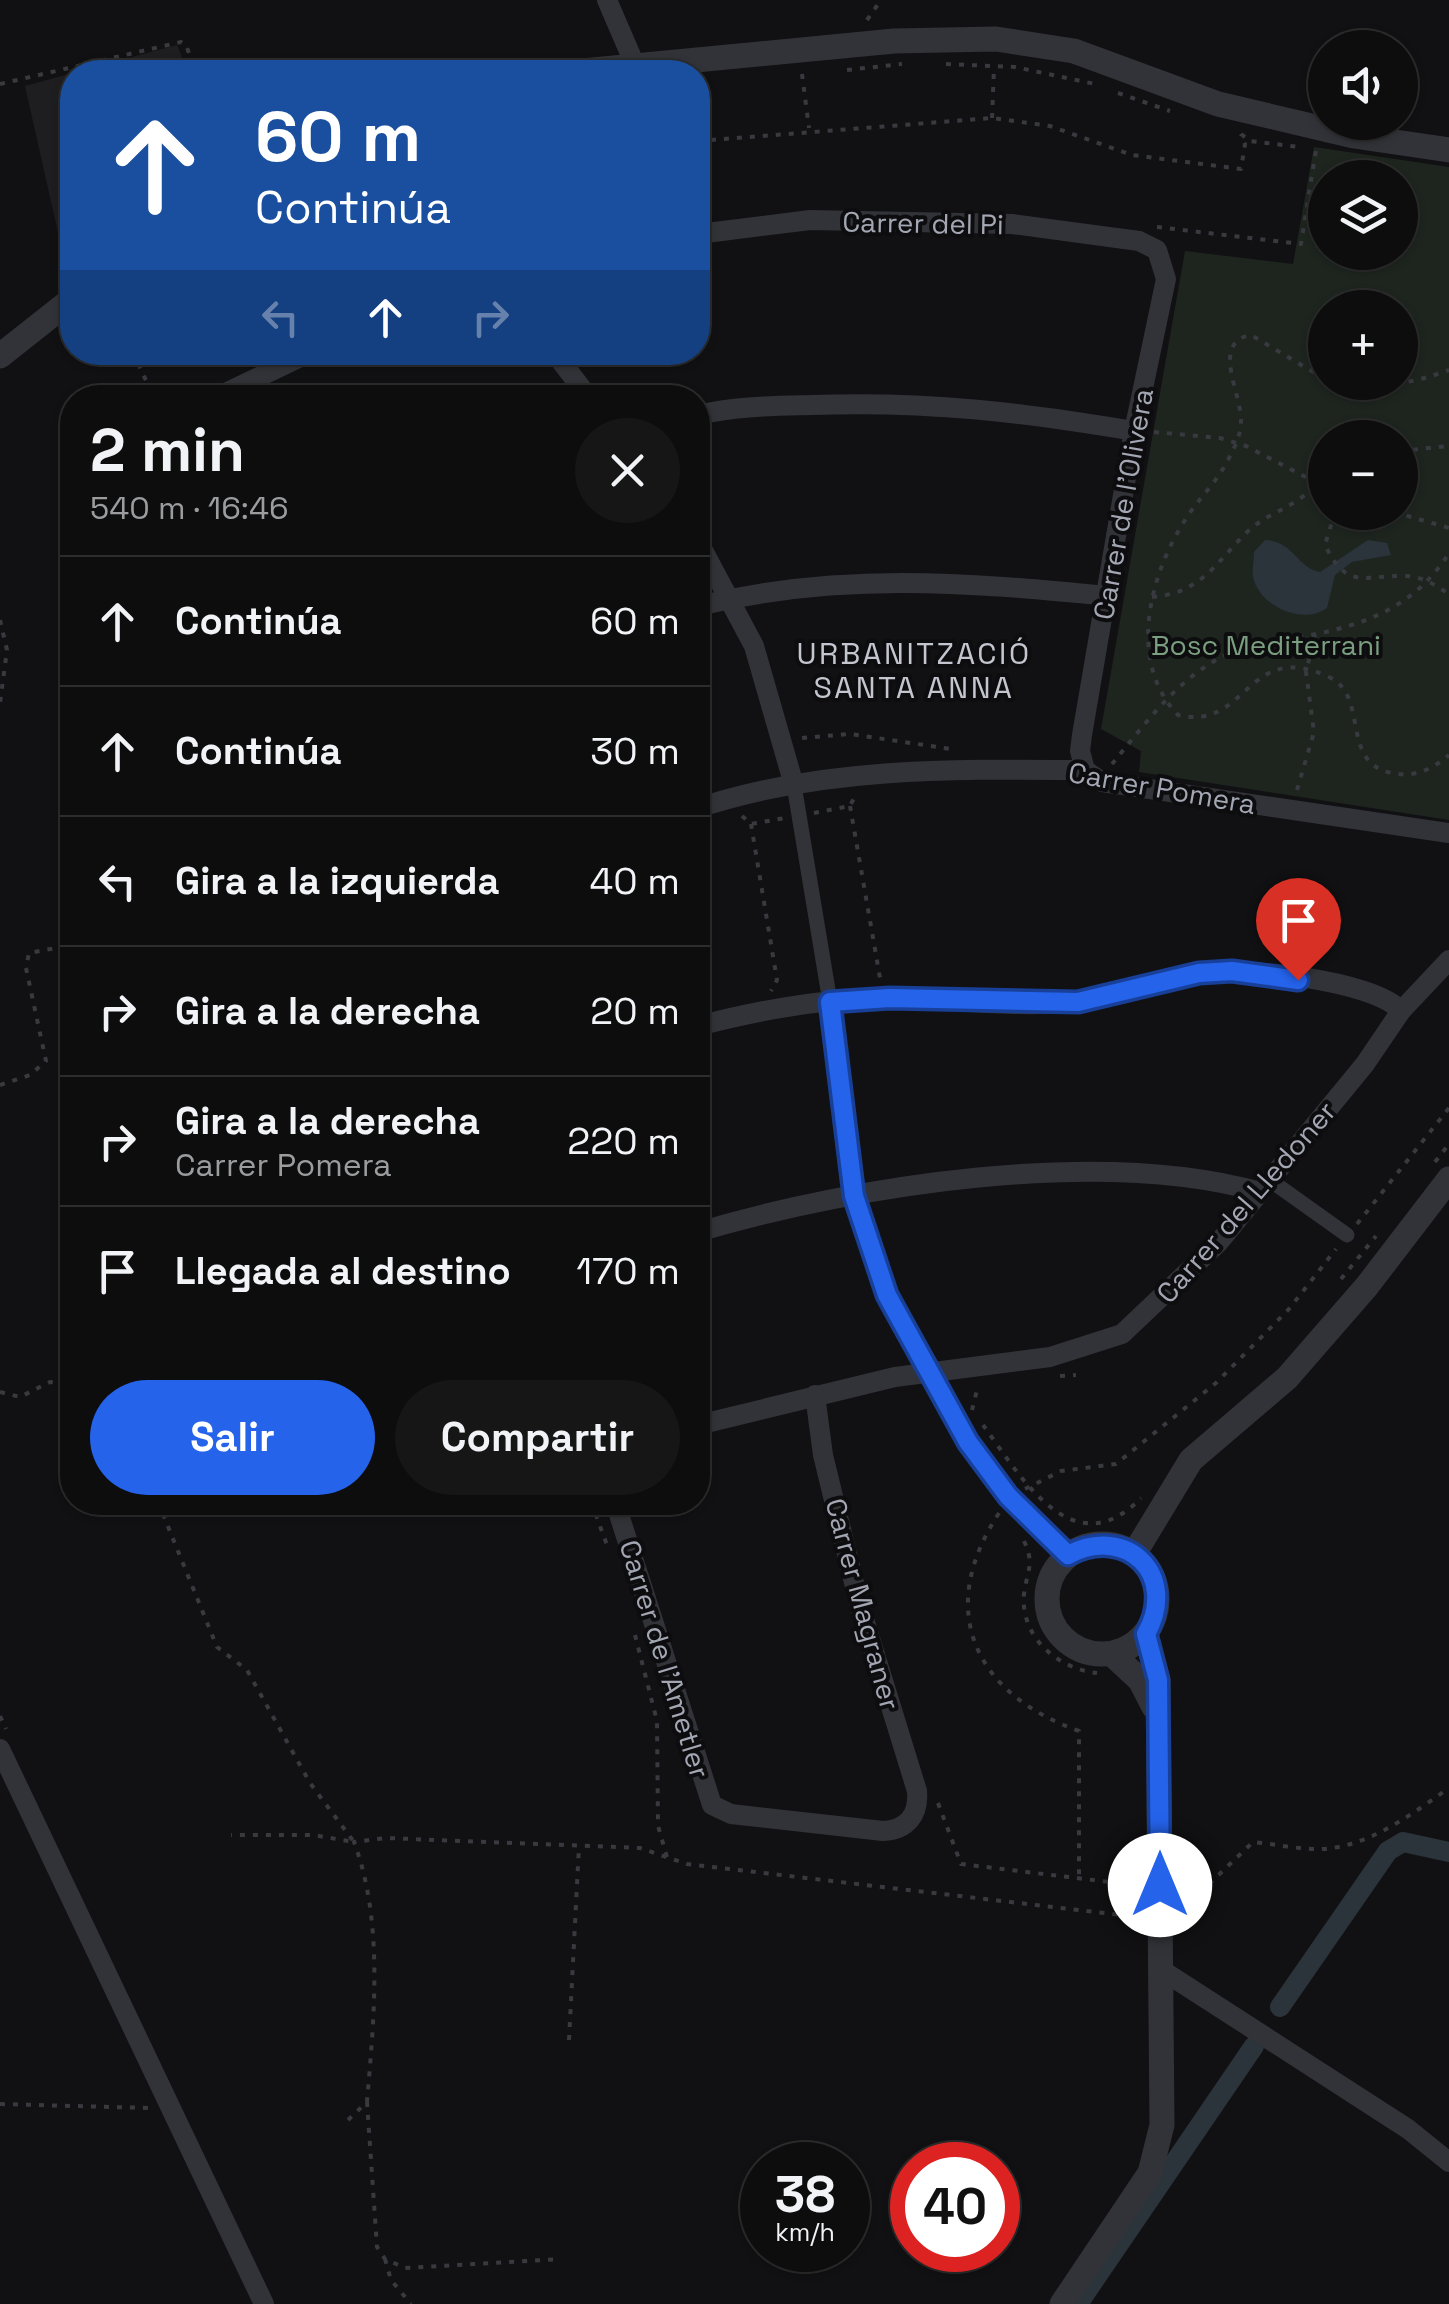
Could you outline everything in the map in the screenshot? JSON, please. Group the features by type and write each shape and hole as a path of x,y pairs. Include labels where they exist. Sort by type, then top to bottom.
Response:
{"street":[{"path":"607,0 633,60"},
{"path":"689,60 894,41 996,40 1074,51 1218,104 1354,136 1449,150"},
{"name":"Carrer del Pi","path":"710,232 810,220 1012,224 1149,244"},
{"name":"Carrer de l'Olivera","path":"1085,770 1080,751 1142,431 1166,279 1163,258 1149,244"},
{"path":"0,356 60,309"},
{"path":"242,385 284,365"},
{"path":"564,365 579,385"},
{"path":"710,414 786,406 910,402 1019,411 1142,431"},
{"path":"710,562 754,646 794,786 830,1002 854,1196 887,1295 927,1374 968,1442 1009,1499 1068,1555"},
{"path":"710,603 782,588 933,580 1107,596"},
{"name":"Carrer Pomera","path":"710,805 794,786 938,768 1085,770 1102,782 1449,833"},
{"name":"Carrer del Lledoner","path":"710,1422 814,1395 1050,1357 1122,1334 1178,1284 1265,1186 1402,1012 1449,960"},
{"path":"710,1024 830,1002 890,998 1078,1002 1199,973 1232,971 1365,989 1390,999 1402,1012"},
{"path":"710,1229 805,1203 1012,1175 1218,1180 1265,1186 1347,1236"},
{"path":"1134,1554 1191,1460 1288,1378 1368,1286 1437,1177"},
{"name":"Carrer Magraner","path":"814,1395 823,1455 859,1602 916,1801"},
{"name":"Carrer de l'Ametler","path":"620,1515 645,1584 706,1798 721,1811 883,1831 903,1827 916,1801"},
{"path":"1111,1664 1146,1634 1158,1600 1147,1566 1134,1554 1101,1544 1068,1555 1049,1586 1052,1621 1076,1648 1140,1680 1158,1716"},
{"path":"1062,2304 1150,2172 1162,2126 1158,1680 1146,1634"},
{"path":"0,1749 264,2304"},
{"path":"1160,1969 1408,2129 1449,2162"}],"path":[{"path":"103,60 181,42 192,60"},
{"path":"836,70 905,64"},
{"path":"940,64 994,66 1098,84"},
{"path":"992,118 994,66"},
{"path":"0,84 60,70"},
{"path":"784,75 819,72"},
{"path":"802,74 809,129"},
{"path":"1115,92 1186,116"},
{"path":"710,140 809,129 992,118 1050,126 1132,155 1241,169 1245,144 1241,134"},
{"path":"1308,368 1251,335 1240,336 1232,346 1229,363 1242,422 1237,443 1216,484 1189,514 1152,596 1148,630 1154,679 1164,700 1178,715 1212,718 1228,709 1250,681 1267,672 1288,667 1328,676 1342,687 1352,708 1360,751 1384,772 1426,771 1449,755"},
{"path":"1418,381 1449,370"},
{"path":"1142,431 1237,443 1308,479"},
{"path":"1418,449 1449,446"},
{"path":"1152,596 1200,584 1248,530 1300,502 1308,494"},
{"path":"1418,519 1449,528"},
{"path":"1329,530 1324,545 1332,561 1345,573 1362,581 1404,576 1431,582 1449,594"},
{"path":"1107,770 1164,700 1200,670 1230,652 1386,616 1431,582 1449,553"},
{"path":"0,620 7,650 0,704"},
{"path":"1293,799 1307,767 1314,732 1306,672 1314,635"},
{"path":"802,738 850,734 955,750"},
{"path":"850,806 877,975 889,985"},
{"path":"752,824 777,980 768,996"},
{"path":"0,1084 30,1075 46,1062 47,1049 26,968 30,953 60,947"},
{"path":"1079,1878 1080,1731 1040,1718 1013,1700 984,1661 970,1627 968,1583 976,1548 1009,1499 1061,1470 1116,1464 1216,1383 1289,1309 1449,1108"},
{"path":"1437,1177 1449,1144"},
{"path":"1332,1292 1376,1235"},
{"path":"1347,1236 1364,1250"},
{"path":"1047,1377 1076,1375"},
{"path":"989,1379 972,1394 972,1410 1009,1499 1012,1523"},
{"path":"0,1392 20,1397 50,1382 60,1382"},
{"path":"1009,1499 1072,1522 1092,1525 1127,1513 1144,1495"},
{"path":"163,1515 217,1647 247,1670 310,1783 354,1842 369,1882 372,2032 367,2102 377,2247 391,2280 411,2304"},
{"path":"596,1515 612,1559"},
{"path":"1022,1536 1032,1569 1024,1594 1027,1621 1039,1643 1057,1661 1084,1671 1111,1664"},
{"path":"634,1632 657,1721 658,1826 666,1857"},
{"path":"916,1801 932,1786 960,1864 1126,1884 1136,1880 1137,1860"},
{"path":"231,1835 314,1835 354,1842 386,1838 640,1848 687,1864 1160,1919 1188,1908 1253,1842 1324,1849 1362,1840 1407,1818 1449,1788"},
{"path":"569,2040 580,1846"},
{"path":"348,2120 367,2102"},
{"path":"0,2104 173,2109"},
{"path":"385,2259 405,2268 560,2259"}],"shaded area":[{"path":"177,45 183,60 120,60"},
{"path":"60,76 60,242 25,86"},
{"path":"1265,540 1283,545 1312,570 1320,572 1368,540 1387,543 1391,555 1352,562 1335,575 1327,608 1317,613 1295,614 1273,604 1257,587 1254,552"}],"green space":[{"name":"Bosc Mediterrani","path":"1314,147 1402,160 1312,160"},
{"name":"Bosc Mediterrani","path":"1418,162 1449,167 1449,820 1139,772 1141,751 1101,729 1185,251 1293,264 1308,180 1308,270 1418,270"}],"waterway":[{"path":"1280,2007 1388,1851 1403,1842 1449,1852"},
{"path":"1078,2304 1254,2046"}],"district":[{"name":"URBANITZACIÓ SANTA ANNA","path":"914,671"}],"route":[{"path":"1160,1885 1158,1680 1146,1634 1155,1618 1155,1583 1147,1566 1119,1546 1101,1544 1068,1555 1008,1496 968,1442 927,1374 887,1295 854,1196 830,1002 890,998 1078,1002 1199,973 1232,971 1298,980"}]}
